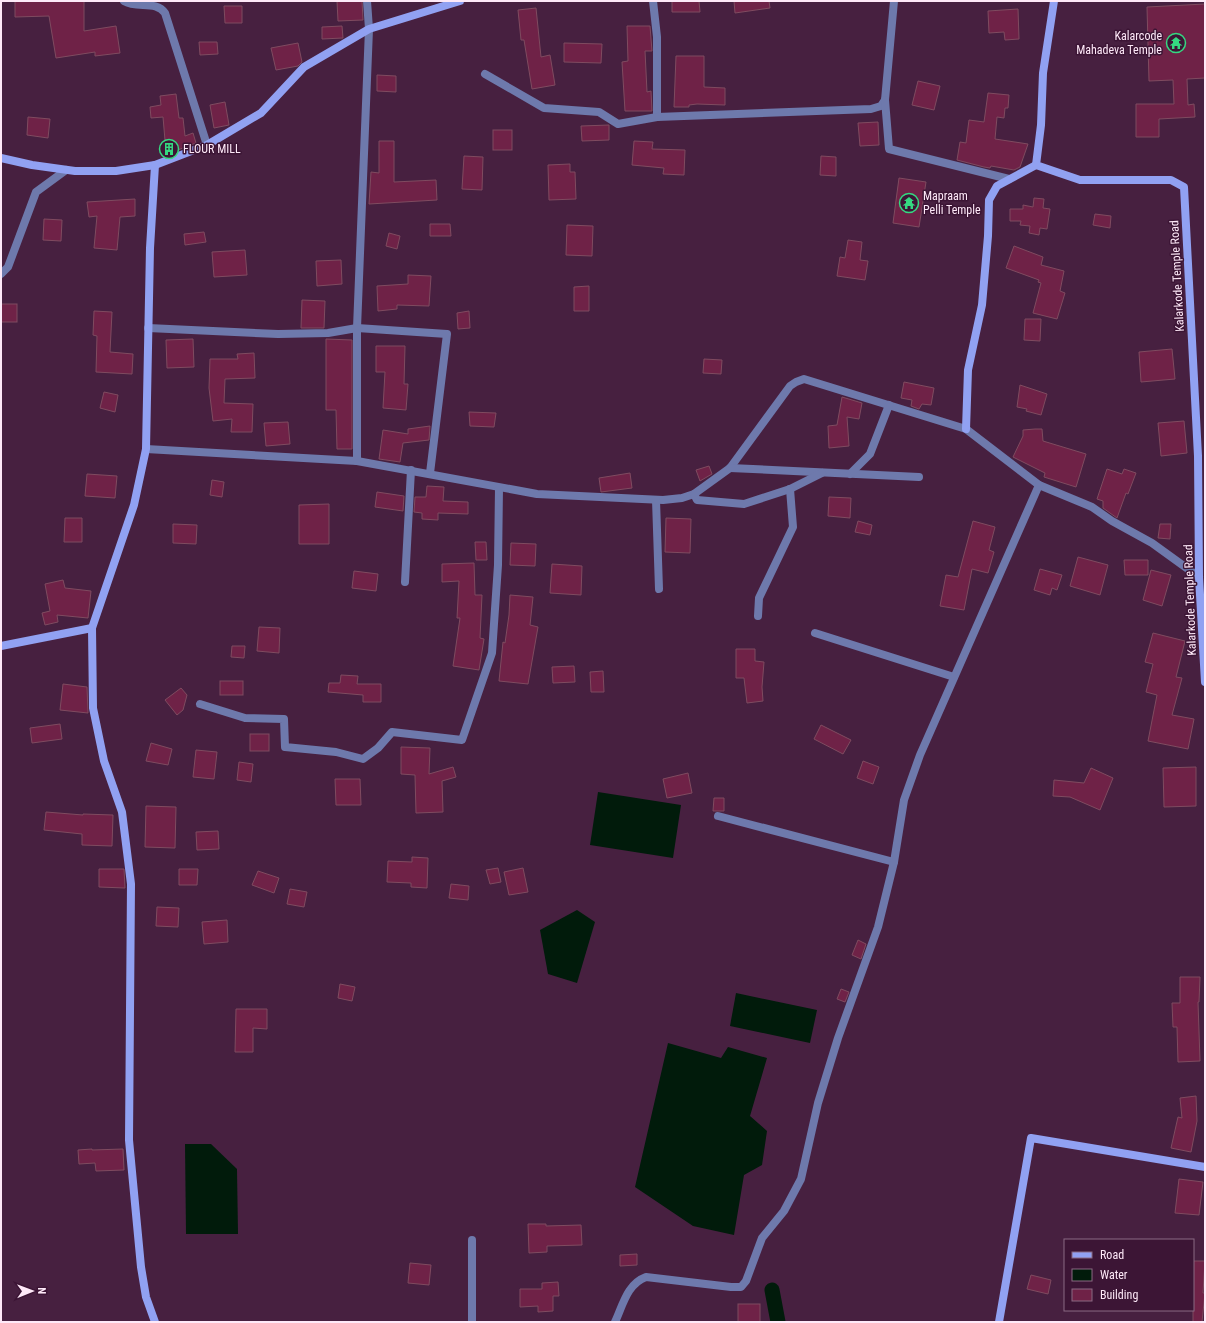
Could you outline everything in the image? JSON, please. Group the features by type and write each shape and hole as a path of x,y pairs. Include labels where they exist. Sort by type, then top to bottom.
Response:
{"main road":[{"path":"1,158 66,170 116,171 155,165 207,145 261,113 304,67 369,29 460,1"},
{"path":"966,429 968,370 982,305 988,236 989,200 997,186 1036,165 1041,125 1044,73 1054,1"},
{"path":"155,165 148,328 146,449 134,505 92,628 93,708 104,761 122,812 131,884 129,1140 141,1266 146,1297 155,1322"},
{"name":"Kalarkode Temple Road","path":"1036,165 1080,180 1171,180 1184,187 1202,522 1199,577 1205,682"},
{"path":"1,646 92,628"},
{"path":"999,1322 1031,1138 1205,1167"}],"street":[{"path":"124,1 132,5 157,6 165,13 207,145"},
{"path":"357,461 357,328 369,29 367,1"},
{"path":"653,1 657,37 657,117"},
{"path":"894,1 885,100 890,149 1008,179"},
{"path":"485,74 544,108 599,112 618,124 657,117 871,109 881,106 885,100"},
{"path":"1,274 8,266 36,192 66,170"},
{"path":"148,328 278,334 328,333 357,328 447,334 430,473"},
{"path":"146,449 357,461 430,473 499,488 537,494 656,500 682,498 694,494 730,468 790,386 804,379 966,429 1039,485 1092,507 1112,521 1152,543 1199,577"},
{"path":"850,474 870,454 889,405"},
{"path":"730,468 919,477"},
{"path":"405,582 411,470"},
{"path":"694,494 698,500 744,504 790,489 823,472"},
{"path":"615,1322 630,1288 637,1280 646,1277 741,1287 746,1281 762,1238 784,1211 801,1179 818,1103 838,1038 878,927 894,862 904,800 920,755 1039,485"},
{"path":"200,704 245,718 284,719 285,747 336,752 363,759 378,748 392,732 462,740 492,653 498,565 499,488"},
{"path":"758,616 759,598 793,527 790,489"},
{"path":"656,500 658,589"},
{"path":"815,633 954,678"},
{"path":"718,816 894,862"},
{"path":"472,1240 472,1322"}],"water":[{"path":"598,792 681,805 673,858 590,845"},
{"path":"577,910 595,922 577,983 548,974 540,930"},
{"path":"736,993 817,1010 810,1043 730,1026"},
{"path":"668,1043 721,1058 728,1047 767,1058 750,1116 767,1131 762,1165 744,1175 734,1235 693,1226 635,1187"},
{"path":"185,1144 211,1144 237,1169 238,1234 186,1234"}],"building":[{"path":"15,1 84,1 84,31 116,26 120,53 95,56 95,52 56,58 49,16 15,17"},
{"path":"337,1 362,1 363,20 338,21"},
{"path":"672,1 699,1 700,12 672,12"},
{"path":"734,1 769,1 770,8 735,13"},
{"name":"Kalarcode Mahadeva Temple","path":"1205,4 1205,78 1187,79 1188,105 1194,104 1195,117 1159,119 1159,137 1136,137 1136,104 1174,104 1173,80 1149,81 1147,7"},
{"path":"224,6 242,6 242,23 225,23"},
{"path":"536,8 541,57 550,55 555,85 532,89 524,40 521,40 518,10"},
{"path":"1018,9 1019,39 1005,40 1004,32 989,33 988,11"},
{"path":"342,26 343,38 322,39 322,27"},
{"path":"627,26 650,26 652,51 645,51 647,92 651,91 652,111 625,111 622,62 628,61"},
{"path":"199,42 217,42 218,54 200,55"},
{"path":"298,43 302,62 298,66 276,70 271,48"},
{"path":"564,43 602,44 601,63 564,62"},
{"path":"676,56 704,56 704,87 725,88 725,105 697,104 689,105 689,107 674,107"},
{"path":"377,75 396,76 396,92 377,91"},
{"path":"918,81 940,86 934,110 912,105"},
{"path":"988,93 1009,95 1008,108 1005,108 1004,118 997,117 995,139 1028,144 1020,167 1014,170 991,166 990,168 984,167 957,160 960,142 966,143 969,120 984,122"},
{"path":"176,94 179,118 183,118 185,136 193,133 196,143 175,151 166,152 163,117 151,118 150,107 161,105 160,96"},
{"path":"225,102 229,125 214,128 210,105"},
{"path":"28,117 50,119 48,138 27,135"},
{"path":"878,122 879,145 860,146 858,123"},
{"path":"609,125 609,140 582,141 581,126"},
{"path":"493,130 512,130 512,150 493,150"},
{"path":"379,141 394,141 394,182 436,180 437,200 369,204 371,172 379,173"},
{"path":"634,141 653,142 652,149 685,150 684,175 663,174 664,168 632,165"},
{"path":"464,156 483,157 482,190 462,189"},
{"path":"821,156 836,157 836,176 820,175"},
{"path":"570,164 570,172 575,172 576,199 549,200 548,165"},
{"name":"Mapraam Pelli Temple","path":"899,178 926,182 919,227 893,223"},
{"path":"1034,198 1044,199 1043,208 1050,209 1047,229 1040,228 1039,235 1029,233 1030,226 1020,225 1021,221 1010,221 1010,209 1023,209 1023,205 1033,207"},
{"path":"135,199 135,216 120,217 117,250 94,248 97,216 89,217 87,202"},
{"path":"1095,214 1111,216 1110,228 1093,225"},
{"path":"44,219 62,220 61,241 43,240"},
{"path":"430,224 450,224 451,236 430,236"},
{"path":"567,225 593,226 592,256 566,255"},
{"path":"204,232 206,242 185,245 184,234"},
{"path":"389,233 400,236 397,249 386,246"},
{"path":"848,240 862,242 860,260 868,261 865,280 837,276 840,257 845,258"},
{"path":"1014,246 1043,257 1041,265 1064,271 1060,291 1065,293 1057,319 1033,313 1041,283 1038,282 1039,280 1006,268"},
{"path":"245,250 247,275 214,277 212,252"},
{"path":"341,260 342,284 317,286 316,261"},
{"path":"408,275 431,276 429,306 397,305 397,309 378,311 377,286 408,284"},
{"path":"589,286 589,311 574,311 574,287"},
{"path":"302,300 325,301 324,328 301,328"},
{"path":"1,304 17,304 17,322 1,322"},
{"path":"94,311 112,312 110,352 133,354 132,374 96,372 97,336 93,335"},
{"path":"469,311 470,328 458,329 457,313"},
{"path":"1025,319 1041,319 1040,341 1024,340"},
{"path":"193,339 194,367 167,368 166,340"},
{"path":"326,339 352,340 352,449 337,449 336,410 326,410"},
{"path":"376,346 405,346 404,384 408,384 406,410 383,408 385,372 376,372"},
{"path":"1172,349 1175,379 1141,382 1139,352"},
{"path":"254,353 255,378 225,379 224,403 253,404 252,432 231,432 232,419 213,421 209,388 210,359 238,359 237,354"},
{"path":"704,359 722,360 721,374 703,373"},
{"path":"904,382 934,388 931,405 922,404 919,409 911,406 912,400 901,398"},
{"path":"1020,385 1047,394 1041,415 1026,411 1027,409 1017,407"},
{"path":"104,392 118,395 115,412 100,408"},
{"path":"842,397 862,403 859,419 847,417 849,446 829,448 828,426 837,425"},
{"path":"469,412 496,413 494,427 470,426"},
{"path":"1184,421 1187,453 1161,456 1158,423"},
{"path":"288,422 290,444 266,446 264,423"},
{"path":"430,426 429,440 403,443 400,462 379,459 383,430 408,434 408,429"},
{"path":"1042,429 1043,441 1086,454 1076,487 1044,477 1045,473 1013,457 1023,436 1023,430"},
{"path":"709,466 712,474 700,481 696,470"},
{"path":"1107,469 1122,474 1124,469 1136,473 1128,494 1126,493 1117,518 1103,508 1103,501 1097,499"},
{"path":"630,473 632,488 601,492 599,478"},
{"path":"87,474 117,476 115,498 85,496"},
{"path":"212,480 224,482 222,497 210,495"},
{"path":"427,486 444,487 443,501 468,502 468,514 438,513 438,520 422,519 422,513 414,512 415,497 426,497"},
{"path":"377,492 404,496 403,511 375,507"},
{"path":"829,497 851,498 850,518 828,516"},
{"path":"329,504 329,544 299,544 299,505"},
{"path":"65,518 82,518 82,542 64,542"},
{"path":"666,518 691,519 690,553 665,552"},
{"path":"858,521 872,525 870,535 855,532"},
{"path":"973,521 995,527 989,550 994,552 988,573 972,569 964,610 940,606 946,575 958,577"},
{"path":"173,524 197,525 196,544 173,543"},
{"path":"1160,524 1171,524 1170,539 1158,538"},
{"path":"475,542 486,542 487,560 476,560"},
{"path":"511,543 536,544 535,566 510,565"},
{"path":"1078,557 1108,565 1100,595 1070,586"},
{"path":"1124,560 1148,560 1148,575 1125,575"},
{"path":"474,563 475,595 482,595 480,638 484,639 479,670 453,666 460,618 457,618 459,581 442,582 442,564"},
{"path":"552,564 582,566 581,595 550,593"},
{"path":"1040,569 1062,575 1057,590 1052,588 1050,595 1034,590"},
{"path":"1151,570 1171,575 1162,606 1143,600"},
{"path":"354,571 378,574 376,591 352,588"},
{"path":"63,580 65,588 91,591 88,618 57,615 58,622 45,625 42,613 50,611 45,584"},
{"path":"510,595 533,597 530,625 538,627 528,684 499,681 503,642 505,643 509,615"},
{"path":"259,627 280,628 279,653 257,651"},
{"path":"1153,633 1185,641 1176,677 1182,678 1172,715 1194,719 1188,749 1148,741 1157,695 1146,692 1153,664 1145,662"},
{"path":"232,646 245,646 244,658 231,657"},
{"path":"736,649 755,649 755,661 764,662 762,687 763,701 747,703 744,678 736,678"},
{"path":"574,666 575,682 553,683 552,667"},
{"path":"603,671 604,692 591,692 590,672"},
{"path":"341,675 358,676 357,684 381,684 381,702 363,702 363,695 328,692 329,683 340,683"},
{"path":"220,681 243,681 243,695 220,695"},
{"path":"63,684 87,687 88,713 60,710"},
{"path":"181,688 187,695 183,710 177,715 165,700"},
{"path":"60,724 62,739 32,743 30,728"},
{"path":"821,725 851,740 843,754 814,739"},
{"path":"250,734 269,734 269,751 250,751"},
{"path":"151,743 172,749 168,765 146,761"},
{"path":"401,747 430,748 429,774 453,767 456,777 442,781 443,812 416,813 415,775 401,774"},
{"path":"196,750 217,752 214,779 193,777"},
{"path":"863,761 879,767 873,784 857,778"},
{"path":"239,762 253,764 251,782 237,780"},
{"path":"1196,767 1196,806 1164,807 1163,768"},
{"path":"1091,768 1113,778 1100,810 1070,797 1053,796 1054,780 1084,783"},
{"path":"688,773 692,793 667,798 663,779"},
{"path":"335,779 360,779 361,805 336,805"},
{"path":"714,798 724,798 724,811 713,811"},
{"path":"146,806 176,807 175,848 145,847"},
{"path":"46,812 83,815 113,815 112,846 82,845 82,834 44,830"},
{"path":"218,831 219,849 197,850 196,832"},
{"path":"412,857 428,858 427,888 411,887 411,883 387,882 388,861 412,862"},
{"path":"498,868 501,882 490,884 486,870"},
{"path":"523,868 528,892 509,895 504,872"},
{"path":"99,869 124,869 125,888 99,887"},
{"path":"179,869 198,869 197,885 179,885"},
{"path":"258,871 279,878 274,893 252,885"},
{"path":"451,884 469,886 468,900 449,898"},
{"path":"290,889 307,892 304,907 287,904"},
{"path":"157,907 179,908 178,927 156,926"},
{"path":"227,920 228,942 204,944 202,922"},
{"path":"858,940 866,944 861,959 852,955"},
{"path":"1180,977 1200,977 1198,1002 1200,1061 1178,1062 1177,1027 1173,1027 1172,1003 1180,1003"},
{"path":"340,984 355,987 352,1001 338,998"},
{"path":"841,989 849,992 845,1002 837,999"},
{"path":"236,1009 267,1009 267,1029 253,1028 253,1052 235,1052"},
{"path":"1196,1096 1197,1121 1191,1152 1171,1148 1178,1117 1182,1118 1180,1098"},
{"path":"123,1149 124,1170 96,1171 95,1163 79,1164 78,1150"},
{"path":"1179,1179 1203,1182 1199,1215 1175,1213"},
{"path":"528,1224 546,1224 546,1226 581,1225 582,1245 547,1246 547,1252 529,1253"},
{"path":"637,1254 637,1265 620,1266 620,1255"},
{"path":"1194,1261 1205,1261 1203,1293 1205,1293 1202,1322 1193,1322"},
{"path":"410,1263 431,1265 429,1285 408,1283"},
{"path":"1031,1275 1051,1280 1048,1294 1027,1289"},
{"path":"558,1282 559,1296 553,1296 553,1311 538,1312 538,1306 520,1307 520,1289 542,1289 542,1283"},
{"path":"738,1304 760,1304 760,1322 738,1322"}],"waterway":[{"path":"772,1290 778,1322"}],"place":[{"name":"Kalarcode Mahadeva Temple","path":"1176,43"},
{"name":"FLOUR MILL","path":"169,149"},
{"name":"Mapraam Pelli Temple","path":"909,203"}]}
